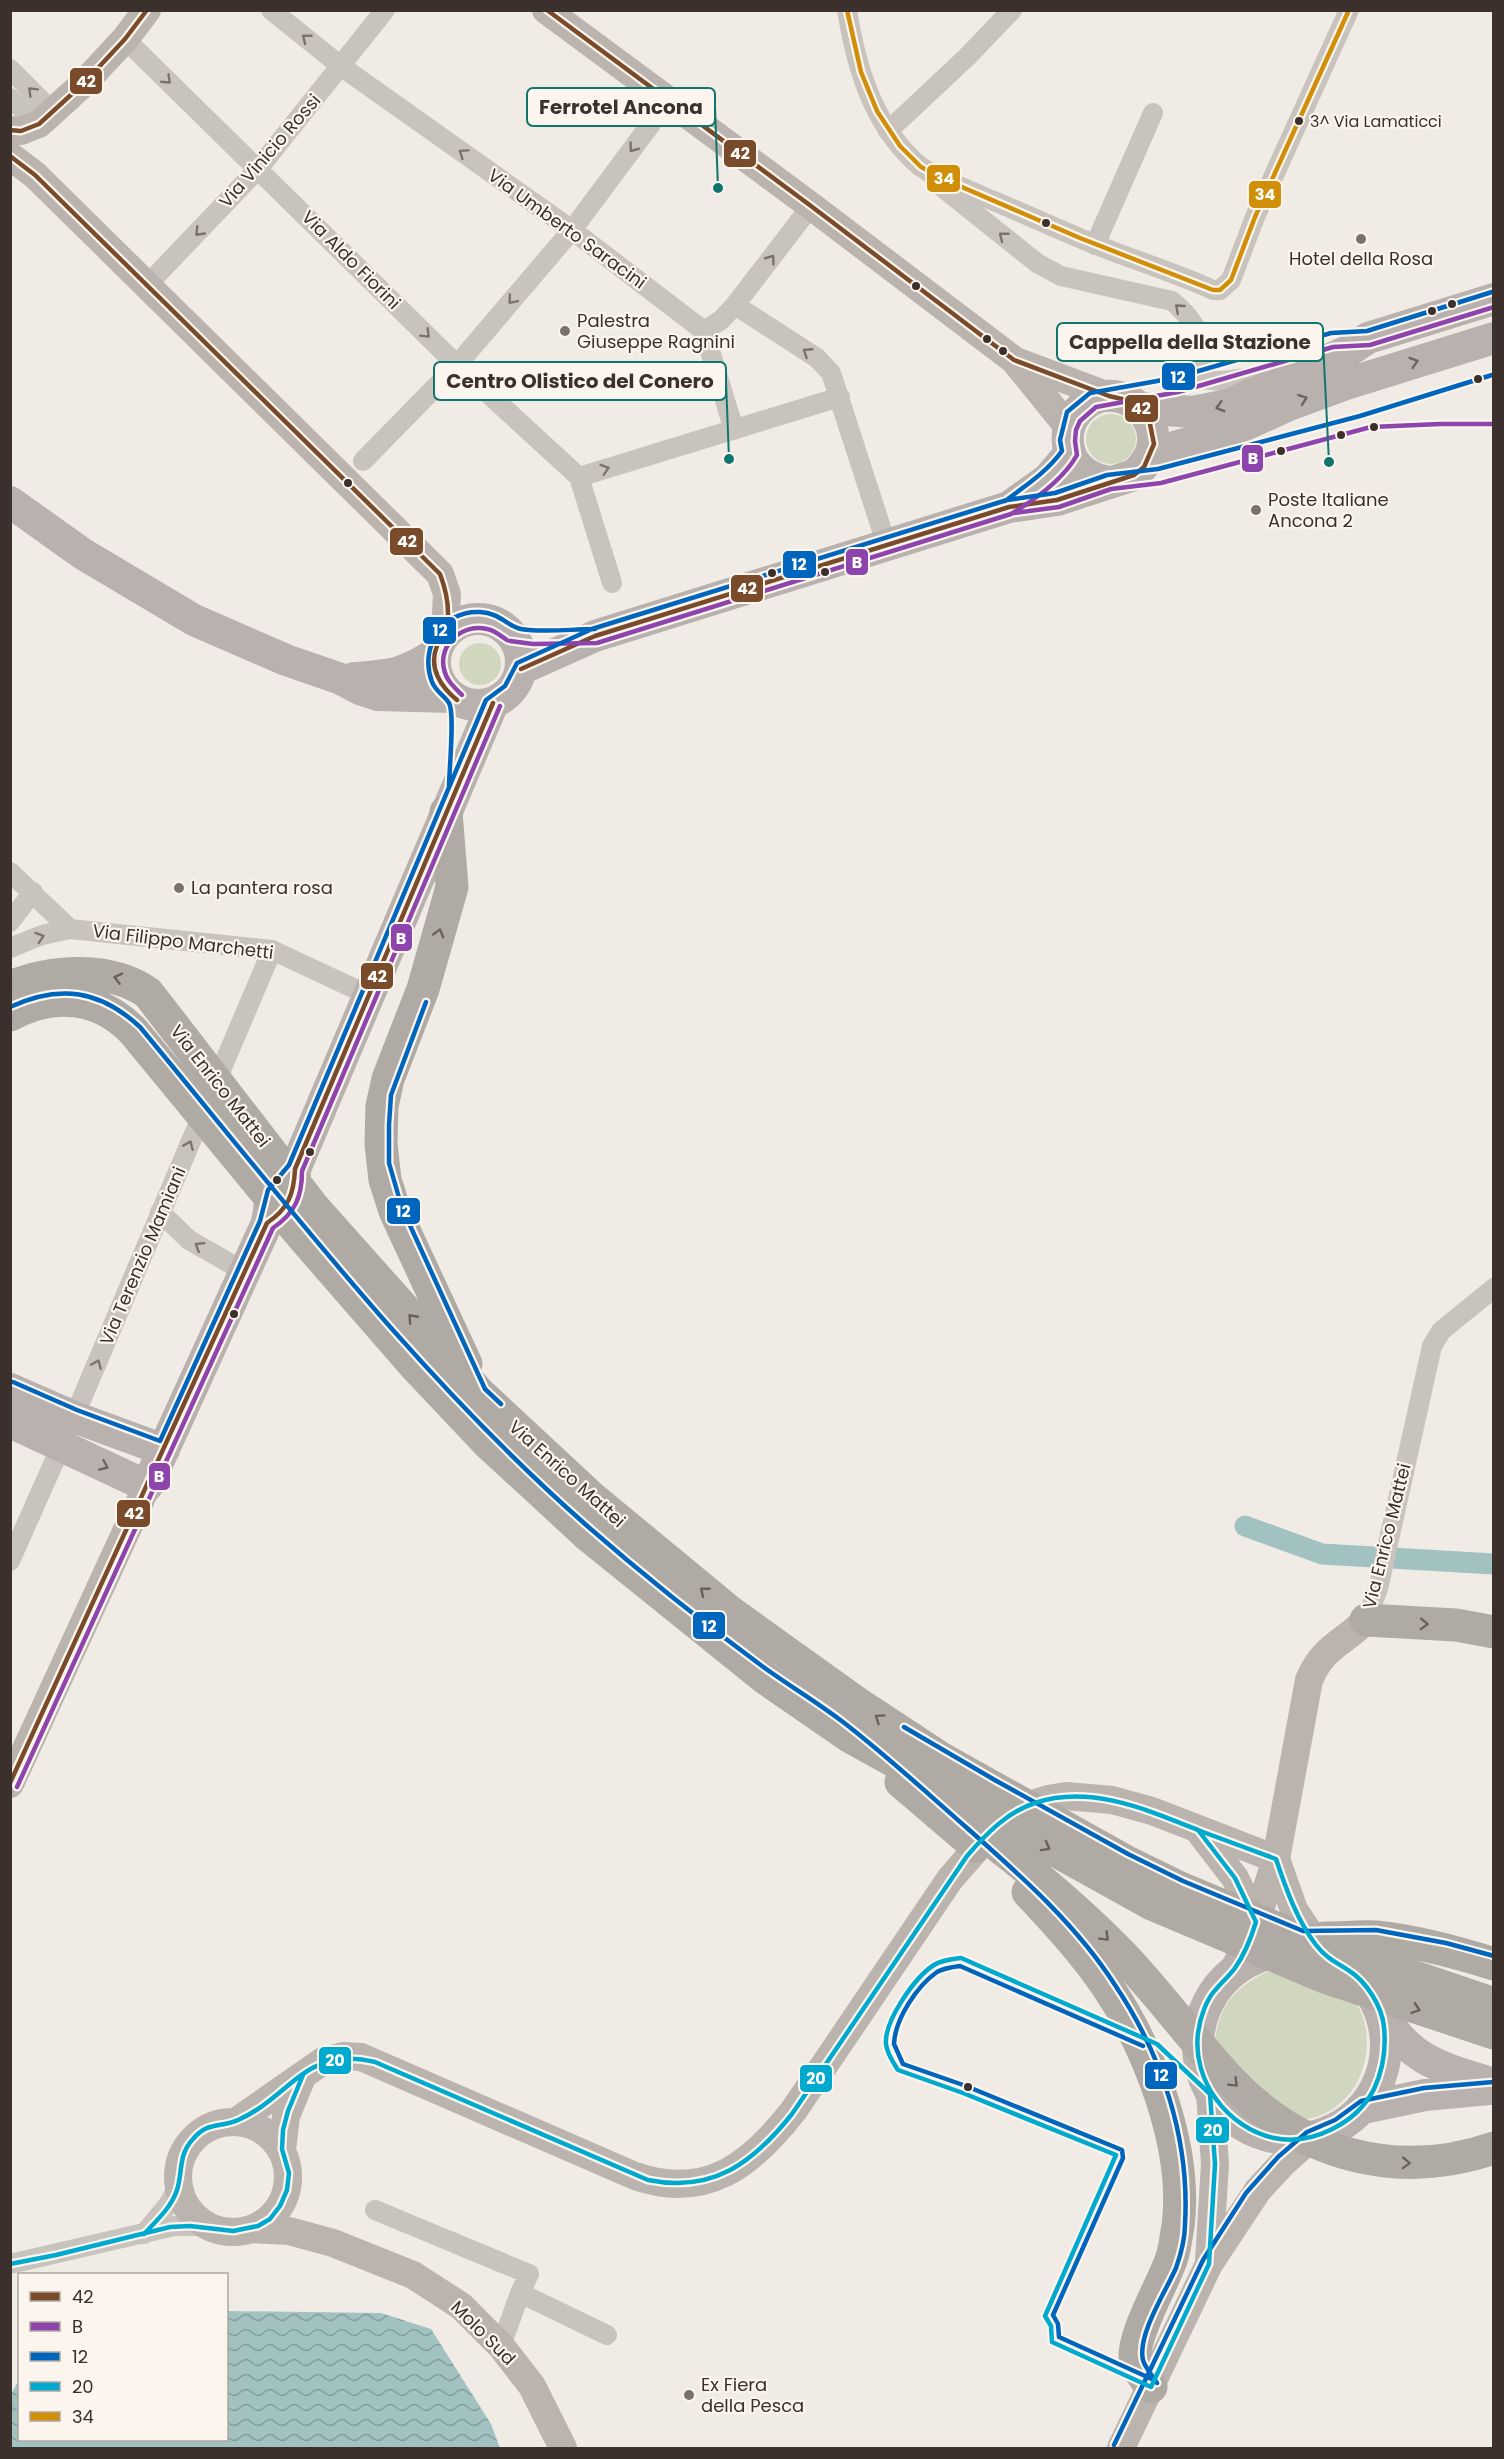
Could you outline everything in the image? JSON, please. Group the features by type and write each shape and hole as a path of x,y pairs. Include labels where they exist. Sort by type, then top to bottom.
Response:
{"highway":[{"path":"451,799 452,887 423,989 384,1093 381,1125 382,1164 395,1210 479,1393"},
{"name":"Via Enrico Mattei","path":"10,987 34,979 95,975 128,981 148,993 314,1208 479,1393 585,1491 710,1596 783,1651 890,1726 989,1786 1125,1862 1180,1888 1314,1948 1494,2004"},
{"name":"Via Enrico Mattei","path":"10,1015 30,1005 65,1000 95,1005 118,1016 152,1052 355,1297 487,1442 575,1524 689,1618 750,1667 849,1736 1165,1911 1326,1977 1494,2033"},
{"path":"1366,1620 1456,1625 1494,1632"},
{"path":"849,1736 1030,1870 1062,1897 1126,1959 1232,2083 1294,2131 1336,2151 1366,2159 1395,2162 1421,2163 1454,2160 1494,2148"},
{"path":"849,1736 1024,1888 1095,1969 1118,2002 1152,2072 1175,2156 1179,2215 1172,2257 1137,2338 1135,2362 1151,2387"},
{"path":"1314,1948 1375,1937 1436,1948 1494,1964"}],"main road":[{"path":"1141,408 1178,412 1209,410 1246,398 1350,350 1368,338 1494,299"},
{"path":"1150,456 1236,429 1289,405 1358,380 1494,338"},
{"path":"1009,507 1048,479 1069,441 1074,416 1093,400 1109,396 1131,401 1141,408 1149,419 1154,444 1144,467 1122,481 1109,482 1096,480 1076,465 1069,441"},
{"path":"521,669 595,636 1009,507 1058,500 1109,482"},
{"path":"10,502 83,554 194,620 286,660 378,695 454,699 475,706 493,703 511,691 521,669 520,651 511,634 497,623 481,619 463,621 440,644 408,670 394,675 341,679"},
{"path":"511,634 533,637 595,636"},
{"path":"440,644 436,674 445,691 454,699 459,741 451,799"},
{"path":"11,1422 147,1486 267,1223 268,1206 279,1183 294,1169 493,703"},
{"path":"10,1389 67,1414 164,1450"},
{"name":"Via Enrico Mattei","path":"1372,1996 1384,2024 1386,2053 1379,2083 1363,2108 1340,2127 1311,2138 1282,2139 1254,2132 1229,2116 1210,2094 1200,2069 1197,2042 1202,2015 1214,1991 1233,1971 1262,1956 1314,1948 1352,1973 1372,1996 1396,2036 1416,2054 1442,2067 1494,2084"},
{"name":"Via Enrico Mattei","path":"1363,2108 1425,2095 1494,2089"}],"street":[{"path":"10,130 21,131 46,118 84,83 125,39 147,10"},
{"name":"Via Umberto Saracini","path":"271,10 342,67 572,230 705,331"},
{"name":"Via Vinicio Rossi","path":"147,285 258,169 342,67 385,10"},
{"path":"546,10 1014,360 1109,396"},
{"path":"847,10 863,84 888,130 916,164 944,189 1045,268 1061,276 1089,284 1172,301 1184,311 1198,332 1206,358 1200,379 1234,381 1311,367"},
{"path":"888,130 967,57 1012,10"},
{"path":"916,164 1095,245 1152,264 1213,290 1220,290 1231,280 1255,217 1348,10"},
{"name":"Via Aldo Fiorini","path":"125,39 457,365 579,477"},
{"path":"10,69 46,118"},
{"path":"10,98 46,118"},
{"path":"363,461 457,365 572,230 668,101"},
{"path":"1095,245 1153,113"},
{"path":"35,175 32,152 46,118"},
{"path":"10,156 35,175 440,574 447,594 440,644"},
{"path":"734,430 705,331 721,320 735,305 811,206"},
{"path":"735,305 817,358 831,373 887,546"},
{"path":"1014,360 1069,441"},
{"path":"612,583 579,477 840,397"},
{"name":"Via Filippo Marchetti","path":"10,872 70,929 272,950 368,995"},
{"path":"10,921 33,892"},
{"path":"10,948 42,935 70,929"},
{"name":"Via Terenzio Mamiani","path":"10,1561 54,1444 160,1212 272,950"},
{"path":"160,1212 189,1240 245,1272"},
{"name":"Via Enrico Mattei","path":"1233,1971 1256,1922 1276,1858 1309,1680 1321,1656 1366,1620 1378,1589 1432,1346 1441,1331 1494,1287"},
{"path":"10,1784 147,1486"},
{"path":"237,2121 303,2075 332,2058 352,2056 367,2059 635,2176 654,2182 694,2184 738,2167 756,2154 777,2132 945,1885 976,1846 1006,1818 1026,1806 1048,1799 1088,1796 1137,1807 1276,1858"},
{"path":"1198,1830 1235,1878 1256,1922"},
{"name":"Via Enrico Mattei","path":"1276,1858 1294,1910 1314,1948"},
{"path":"282,2150 286,2116 303,2075"},
{"path":"1209,2264 1215,2164 1210,2094"},
{"path":"208,2226 189,2210 178,2187 178,2170 182,2154 191,2140 205,2129 220,2122 237,2121 263,2130 282,2150"},
{"path":"1121,2448 1209,2264 1258,2190 1282,2163 1311,2138"},
{"name":"Molo Sud","path":"16,2265 174,2226 208,2226 221,2231 236,2232 250,2229 267,2221 280,2207 288,2190 289,2176 282,2150"},
{"path":"144,2234 168,2205 178,2187"},
{"name":"Molo Sud","path":"288,2190 304,2215 333,2243"},
{"path":"375,2210 529,2274 501,2346"},
{"name":"Molo Sud","path":"250,2229 289,2231 333,2243 413,2275 461,2306 501,2346 532,2386 563,2448"},
{"path":"520,2293 607,2335"}],"green space":[{"path":"1106,414 1116,414 1129,421 1136,434 1136,444 1129,457 1116,464 1106,464 1097,460 1090,453 1086,444 1086,434 1090,425 1097,418"},
{"path":"480,643 488,644 495,649 500,656 500,672 495,679 488,684 480,685 472,684 465,679 460,672 459,664 460,656 465,649 472,644"},
{"path":"1269,1971 1344,1988 1359,2007 1367,2042 1366,2058 1361,2073 1354,2088 1344,2100 1331,2110 1316,2117 1293,2121 1214,2045 1220,2019 1230,1999 1246,1984"}],"water":[{"path":"228,2311 381,2313 431,2329 491,2424 500,2448 11,2448 11,2394 18,2382 18,2441 228,2441"}],"waterway":[{"path":"1245,1526 1322,1554 1494,1564"}],"transit line":[{"name":"42","path":"10,130 21,131 39,124 84,83 125,39 147,10"},
{"name":"42","path":"521,669 595,636 1009,507 1057,500 1134,475 1144,467 1154,444 1149,419 1141,408 1131,401 1109,396 1014,360 547,10"},
{"name":"34","path":"847,10 861,72 877,111 900,146 921,167 1080,238 1213,290 1220,290 1231,280 1255,217 1349,10"},
{"name":"42","path":"10,156 35,175 440,574 447,599 448,619 446,631 437,646 434,662 441,683 457,700"},
{"name":"12","path":"1005,501 1056,459 1062,451 1060,440 1067,412 1090,393 1174,378 1331,333 1367,331 1492,292"},
{"name":"B","path":"510,641 533,644 597,643 1011,514 1030,502 1064,473 1077,455 1075,441 1080,421 1096,407 1178,392 1333,347 1370,345 1494,307"},
{"name":"12","path":"13,1382 77,1410 160,1441 260,1221 268,1190 289,1165 486,700 505,686 517,663 592,629 1007,500 1055,493 1107,475 1158,469 1360,416 1492,375"},
{"name":"B","path":"1014,513 1059,507 1111,489 1161,483 1371,427 1494,424"},
{"name":"12","path":"449,786 451,709 447,700 432,682 429,669 431,644 445,624 466,613 480,612 498,617 521,629 549,631 595,629"},
{"name":"B","path":"462,695 448,680 445,673 443,660 449,643 462,632 478,628 492,631 507,640"},
{"name":"42","path":"10,1783 267,1223 280,1212 288,1200 295,1169 493,703"},
{"name":"B","path":"17,1787 273,1228 287,1216 296,1204 301,1189 302,1171 500,706"},
{"name":"12","path":"10,1007 46,995 63,993 79,995 110,1005 140,1027 353,1284 408,1347 524,1467 585,1524 672,1597 762,1666 843,1722 890,1761 1027,1883 1083,1941 1115,1985 1146,2040 1170,2099 1183,2161 1185,2230 1182,2246 1176,2268 1148,2326 1142,2350 1144,2363 1157,2383"},
{"name":"12","path":"426,1002 391,1095 389,1163 402,1208 485,1389 501,1404"},
{"name":"12","path":"904,1727 1128,1854 1183,1881 1303,1931 1376,1930 1446,1943 1494,1956"},
{"name":"20","path":"144,2234 171,2203 179,2183 185,2151 199,2133 209,2127 238,2120 257,2110 300,2076 332,2061 351,2059 375,2062 648,2180 671,2183 692,2182 712,2178 730,2170 762,2147 792,2114 967,1856 989,1832 1015,1812 1035,1803 1056,1798 1099,1798 1120,1802 1162,1816 1276,1859 1293,1904 1309,1935 1324,1953 1355,1975 1367,1987 1383,2019 1385,2035 1383,2058 1374,2089 1357,2112 1345,2122 1318,2135 1289,2140 1257,2133 1228,2113 1207,2085 1198,2051 1198,2033 1202,2015 1213,1992 1233,1971 1242,1957 1256,1922 1235,1878 1198,1830"},
{"name":"20","path":"961,1958 1157,2044 1210,2094 1215,2164 1209,2264 1151,2387 1052,2342 1051,2326 1045,2316 1116,2155 963,2093 898,2070 889,2055 886,2044 890,2024 910,1989 934,1965 961,1958"},
{"name":"12","path":"1143,2046 960,1966 937,1972 915,1994 898,2024 894,2044 903,2064 966,2086 1122,2150 1123,2158 1053,2315 1058,2324 1059,2337 1154,2380"},
{"name":"20","path":"10,2264 170,2227 190,2226 233,2231 258,2226 270,2219 280,2206 287,2190 289,2173 282,2149 283,2130 303,2075"},
{"name":"12","path":"1114,2445 1203,2260 1246,2193 1278,2157 1307,2132 1335,2120 1361,2101 1424,2088 1493,2082"}],"place":[{"name":"3^ Via Lamaticci","path":"1299,121"},
{"name":"Ferrotel Ancona","path":"718,188"},
{"name":"Hotel della Rosa","path":"1361,239"},
{"name":"Palestra Giuseppe Ragnini","path":"565,331"},
{"name":"Centro Olistico del Conero","path":"729,459"},
{"name":"Cappella della Stazione","path":"1329,462"},
{"name":"Poste Italiane Ancona 2","path":"1256,510"},
{"name":"La pantera rosa","path":"179,888"},
{"name":"Ex Fiera della Pesca","path":"689,2395"}]}
